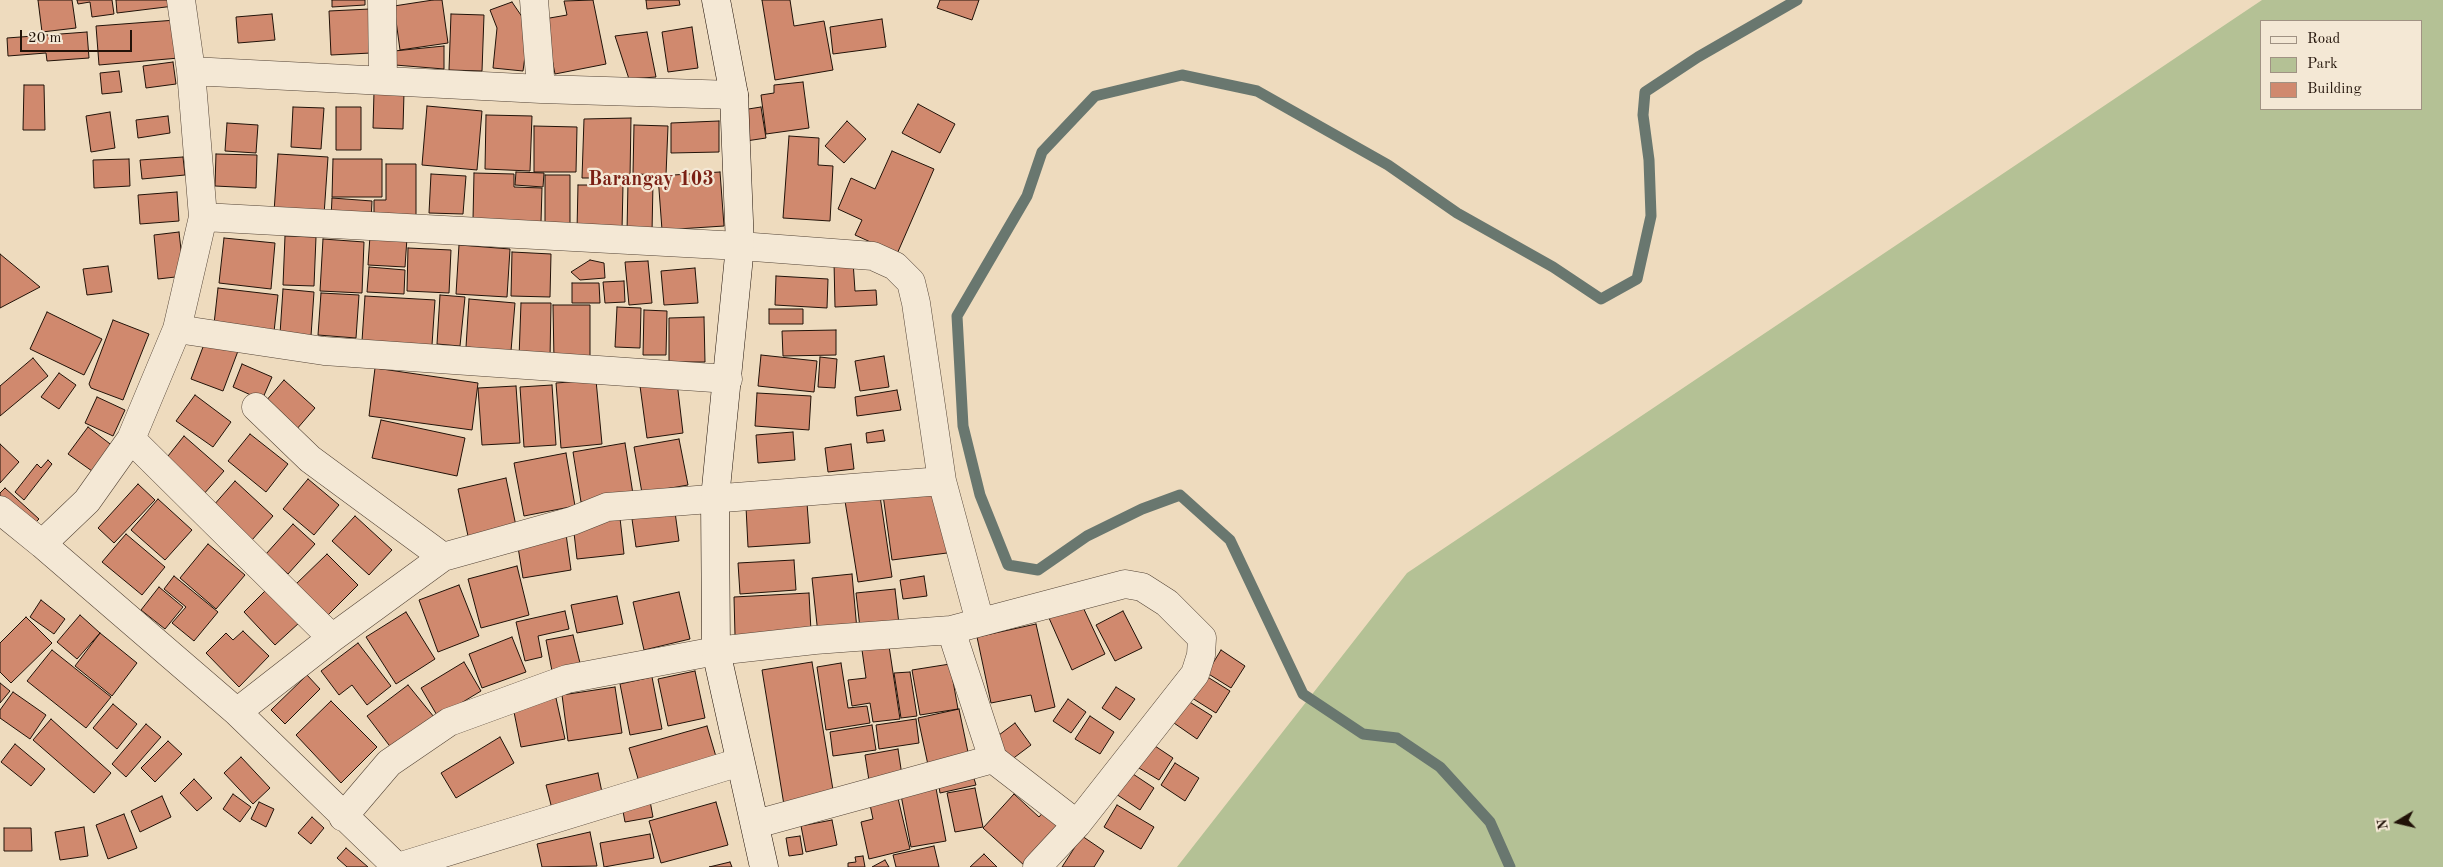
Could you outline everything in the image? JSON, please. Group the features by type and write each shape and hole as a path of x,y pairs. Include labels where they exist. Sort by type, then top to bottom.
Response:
{"street":[{"path":"42,544 87,501 131,439 178,329 203,217 191,71 181,0"},
{"path":"382,0 383,80"},
{"path":"534,0 541,89"},
{"path":"716,0 734,95 740,246 715,498 716,651 740,762 756,824 764,867"},
{"path":"191,71 541,89 734,95"},
{"path":"203,217 740,246 873,256 895,266 910,282 916,303 942,481 980,622"},
{"path":"178,329 324,351 728,379"},
{"path":"256,407 310,459 443,557"},
{"path":"131,439 332,638"},
{"path":"237,712 332,638 443,557 572,521 607,507 942,481"},
{"path":"0,510 237,712 343,817 397,867 740,762"},
{"path":"343,817 389,764 449,722 567,679 716,651 815,640 951,630 1125,584 1142,587 1167,603 1202,638 1201,655 1195,674 1077,824 1037,867"},
{"path":"951,630 993,759 1077,824"},
{"path":"756,824 993,759"}],"green space":[{"path":"2262,0 2443,0 2443,867 1177,867 1407,573"}],"building":[{"path":"38,0 72,0 76,28 42,32"},
{"path":"77,0 112,0 114,14 92,17 90,2 78,4"},
{"path":"116,0 173,0 174,6 117,13"},
{"path":"332,0 365,0 365,5 332,7"},
{"path":"442,0 448,43 400,50 394,6"},
{"path":"593,0 606,64 555,74 544,19 567,15 564,1"},
{"path":"646,0 679,0 680,5 647,9"},
{"path":"762,0 790,0 794,26 824,21 833,70 775,80"},
{"path":"940,0 979,0 972,20 937,8"},
{"path":"512,2 529,27 523,71 493,68 497,28 490,10"},
{"path":"370,9 371,53 331,55 329,11"},
{"path":"272,14 275,40 238,43 236,17"},
{"path":"451,14 484,15 482,71 449,70"},
{"path":"882,19 886,47 833,54 830,27"},
{"path":"176,20 179,58 99,65 96,26"},
{"path":"692,27 698,68 668,72 662,32"},
{"path":"87,32 89,58 47,61 46,53 8,56 7,38"},
{"path":"647,32 656,77 629,79 615,36"},
{"path":"444,46 444,69 395,65 394,51"},
{"path":"173,62 176,84 146,88 143,66"},
{"path":"119,71 122,92 102,94 100,73"},
{"path":"803,82 809,128 766,134 761,95 774,93 774,85"},
{"path":"24,85 44,85 45,130 23,130"},
{"path":"374,92 404,92 403,129 373,128"},
{"path":"918,104 955,124 940,153 902,133"},
{"path":"427,106 482,111 477,170 422,165"},
{"path":"293,107 324,108 321,149 291,147"},
{"path":"336,107 361,107 361,150 336,150"},
{"path":"761,107 766,138 746,141 742,110"},
{"path":"110,112 115,148 91,152 86,116"},
{"path":"486,115 532,116 530,171 485,169"},
{"path":"168,116 170,133 138,138 136,120"},
{"path":"631,118 630,178 582,178 584,119"},
{"path":"719,121 719,152 671,153 671,123"},
{"path":"847,121 866,139 844,163 825,146"},
{"path":"227,123 258,125 256,153 225,151"},
{"path":"634,125 668,126 666,175 633,174"},
{"path":"534,126 577,127 576,172 534,172"},
{"path":"789,136 819,138 818,165 833,166 830,221 783,218"},
{"path":"892,151 934,169 897,254 855,235 862,220 838,209 851,178 875,189"},
{"path":"216,154 257,155 256,188 215,186"},
{"path":"278,154 328,157 324,215 274,212"},
{"path":"183,157 185,175 142,179 140,160"},
{"path":"129,159 130,186 94,188 93,160"},
{"path":"333,159 382,159 382,197 332,197"},
{"path":"386,164 416,164 416,223 374,223 374,200 386,200"},
{"path":"516,172 544,173 543,187 515,185"},
{"path":"720,172 724,226 662,230 658,176"},
{"path":"474,173 514,174 514,187 542,188 541,222 473,219"},
{"path":"431,174 466,176 463,214 429,213"},
{"path":"545,175 570,175 570,226 545,227"},
{"path":"628,182 653,183 652,232 627,232"},
{"path":"578,185 623,185 622,230 577,230"},
{"path":"177,192 179,221 140,224 138,195"},
{"path":"332,198 372,201 371,221 331,218"},
{"path":"179,232 184,276 158,279 154,235"},
{"path":"285,236 316,237 314,286 283,285"},
{"path":"370,236 407,238 405,267 368,265"},
{"path":"224,238 275,243 271,289 219,283"},
{"path":"323,239 364,242 362,293 320,291"},
{"path":"459,245 510,249 507,297 456,294"},
{"path":"408,248 451,250 449,293 407,291"},
{"path":"512,252 551,254 550,297 511,296"},
{"path":"0,254 40,287 0,308"},
{"path":"590,260 604,263 605,278 580,280 571,272"},
{"path":"648,261 652,303 629,305 625,262"},
{"path":"853,261 855,291 876,290 877,305 835,307 834,262"},
{"path":"108,266 112,292 87,295 83,269"},
{"path":"369,267 405,270 404,294 367,292"},
{"path":"695,268 698,303 664,305 661,271"},
{"path":"776,276 828,279 827,308 775,305"},
{"path":"624,281 625,302 605,303 603,282"},
{"path":"572,283 599,283 600,303 572,303"},
{"path":"218,288 278,295 274,332 214,324"},
{"path":"283,289 314,292 311,336 280,334"},
{"path":"321,293 359,295 356,338 318,335"},
{"path":"440,295 465,297 460,346 437,344"},
{"path":"365,296 435,300 432,345 362,341"},
{"path":"469,299 515,303 511,351 466,347"},
{"path":"521,303 551,303 550,359 519,358"},
{"path":"553,305 590,305 590,360 554,360"},
{"path":"617,307 641,308 640,348 615,347"},
{"path":"769,309 803,309 803,324 769,324"},
{"path":"644,310 667,311 666,355 643,355"},
{"path":"47,312 102,339 84,375 30,349"},
{"path":"704,317 705,362 669,362 669,318"},
{"path":"113,320 149,334 123,400 91,388 89,384"},
{"path":"836,330 836,355 783,356 782,331"},
{"path":"206,339 238,351 223,391 191,379"},
{"path":"761,355 817,361 814,392 758,386"},
{"path":"884,356 889,387 860,391 855,361"},
{"path":"820,357 837,359 835,388 818,387"},
{"path":"33,358 48,376 0,416 0,386"},
{"path":"242,364 272,377 262,400 233,387"},
{"path":"375,368 478,383 472,430 369,416"},
{"path":"59,373 76,385 59,409 41,397"},
{"path":"284,380 315,408 296,430 265,402"},
{"path":"596,380 602,444 561,448 556,383"},
{"path":"677,382 683,433 647,438 640,386"},
{"path":"552,385 556,445 524,447 520,387"},
{"path":"516,386 520,443 482,445 478,388"},
{"path":"897,390 901,410 857,416 855,397"},
{"path":"757,393 811,396 809,430 755,426"},
{"path":"195,395 231,422 213,447 176,421"},
{"path":"97,397 125,410 113,436 85,423"},
{"path":"381,420 465,438 457,476 372,458"},
{"path":"88,427 118,450 99,476 68,454"},
{"path":"883,430 885,441 867,443 866,433"},
{"path":"793,432 795,460 758,463 756,435"},
{"path":"250,434 288,464 266,492 228,461"},
{"path":"184,436 224,471 203,495 164,461"},
{"path":"679,439 688,485 642,493 634,447"},
{"path":"625,443 633,494 581,502 573,452"},
{"path":"0,444 19,462 0,483"},
{"path":"851,444 854,469 828,472 825,448"},
{"path":"566,453 575,506 524,516 514,463"},
{"path":"48,460 52,464 24,500 15,492 37,464 41,468"},
{"path":"506,478 516,526 468,536 458,489"},
{"path":"308,479 339,505 314,535 283,509"},
{"path":"235,481 273,516 252,540 213,506"},
{"path":"138,484 155,500 114,543 98,528"},
{"path":"5,488 39,519 31,527 0,500 0,493"},
{"path":"938,488 947,553 892,560 883,495"},
{"path":"880,496 892,577 858,582 845,501"},
{"path":"158,499 192,530 165,560 131,530"},
{"path":"807,503 810,543 748,547 746,507"},
{"path":"675,512 679,541 636,547 632,519"},
{"path":"355,516 392,550 369,575 332,541"},
{"path":"620,518 624,554 577,559 573,524"},
{"path":"293,524 315,544 288,574 266,554"},
{"path":"126,534 165,567 142,595 102,562"},
{"path":"566,534 571,570 523,578 517,541"},
{"path":"208,544 245,575 216,609 180,578"},
{"path":"327,554 358,585 326,617 295,585"},
{"path":"794,560 796,590 740,594 738,563"},
{"path":"517,566 529,615 481,628 468,579"},
{"path":"852,574 857,630 818,634 812,578"},
{"path":"174,576 218,612 194,641 172,623 186,607 164,589"},
{"path":"924,576 927,596 903,599 900,580"},
{"path":"459,585 479,636 438,652 419,600"},
{"path":"159,587 183,607 165,629 141,610"},
{"path":"268,588 300,622 275,645 244,612"},
{"path":"895,589 899,624 860,628 856,593"},
{"path":"679,592 690,639 644,650 633,602"},
{"path":"809,593 811,631 735,635 734,597"},
{"path":"617,596 623,624 577,633 571,605"},
{"path":"41,600 65,619 54,634 30,617"},
{"path":"1081,603 1105,654 1072,670 1049,618"},
{"path":"565,611 569,629 538,636 542,657 525,661 516,622"},
{"path":"1123,611 1142,648 1115,661 1096,625"},
{"path":"406,612 435,659 396,684 366,637"},
{"path":"80,615 100,633 77,659 57,642"},
{"path":"26,617 52,643 11,683 0,672 0,643"},
{"path":"1036,624 1055,707 1035,712 1031,695 991,703 977,637"},
{"path":"243,631 269,656 239,687 206,653 226,633 233,640"},
{"path":"100,633 137,663 112,696 75,666"},
{"path":"573,635 581,667 552,671 546,640"},
{"path":"512,637 526,672 482,688 469,654"},
{"path":"358,643 391,686 367,705 352,685 339,695 321,671"},
{"path":"889,646 900,719 873,722 870,703 852,706 848,680 866,678 862,650"},
{"path":"52,650 111,697 86,728 27,681"},
{"path":"1221,650 1245,666 1231,688 1207,673"},
{"path":"464,662 481,691 438,717 421,688"},
{"path":"812,662 834,796 784,805 762,670"},
{"path":"841,663 848,708 867,706 870,723 826,730 817,667"},
{"path":"950,664 958,709 920,715 912,670"},
{"path":"695,671 705,718 668,726 658,679"},
{"path":"910,672 917,716 901,718 894,673"},
{"path":"307,675 320,689 285,724 271,710"},
{"path":"1206,676 1230,691 1216,713 1192,698"},
{"path":"652,677 662,729 630,735 620,684"},
{"path":"0,683 10,691 0,703"},
{"path":"408,685 434,717 392,749 367,716"},
{"path":"615,687 622,733 568,741 562,695"},
{"path":"1116,687 1135,699 1120,720 1102,708"},
{"path":"13,692 46,715 30,739 0,718 0,710"},
{"path":"556,698 565,739 521,747 513,707"},
{"path":"1068,699 1086,712 1071,733 1053,721"},
{"path":"331,701 377,747 341,783 296,735"},
{"path":"1188,701 1212,716 1197,739 1174,723"},
{"path":"113,704 137,724 117,749 93,728"},
{"path":"959,709 969,757 928,765 918,718"},
{"path":"1090,716 1114,732 1100,754 1075,739"},
{"path":"51,719 111,773 94,793 33,740"},
{"path":"916,719 919,743 879,749 876,725"},
{"path":"1015,723 1031,745 1011,760 995,738"},
{"path":"146,724 161,737 126,777 112,764"},
{"path":"872,725 876,750 833,756 830,732"},
{"path":"707,726 717,760 639,782 629,748"},
{"path":"500,737 514,763 456,798 441,773"},
{"path":"168,741 182,754 155,782 141,768"},
{"path":"1149,742 1173,758 1159,780 1134,765"},
{"path":"15,744 45,769 31,786 1,762"},
{"path":"898,749 903,782 870,787 865,755"},
{"path":"241,757 270,788 253,804 224,773"},
{"path":"1175,763 1199,778 1185,801 1161,785"},
{"path":"972,772 976,785 940,793 938,780"},
{"path":"1130,772 1154,788 1140,810 1116,794"},
{"path":"598,773 603,797 552,809 546,785"},
{"path":"194,779 212,798 197,811 180,793"},
{"path":"935,783 946,841 911,847 900,790"},
{"path":"975,788 983,827 955,832 947,793"},
{"path":"233,794 251,807 240,822 223,809"},
{"path":"897,794 910,849 869,859 861,822 873,819 869,800"},
{"path":"1014,794 1039,817 1046,809 1062,824 1025,866 983,828"},
{"path":"162,796 171,817 140,832 131,811"},
{"path":"650,801 653,817 625,822 622,806"},
{"path":"259,802 274,809 266,827 251,819"},
{"path":"716,802 728,845 661,863 649,821"},
{"path":"1117,805 1154,827 1141,849 1104,827"},
{"path":"124,814 137,848 108,859 96,825"},
{"path":"312,817 324,828 311,844 298,833"},
{"path":"832,820 837,845 806,852 801,826"},
{"path":"84,827 88,856 60,860 55,832"},
{"path":"4,828 31,828 32,851 4,851"},
{"path":"590,832 597,866 542,867 537,844"},
{"path":"650,834 654,858 604,867 600,843"},
{"path":"800,836 803,854 789,856 786,838"},
{"path":"1082,836 1104,851 1094,867 1062,867"},
{"path":"934,846 939,867 896,867 893,855"},
{"path":"346,848 368,867 347,867 337,858"},
{"path":"984,854 997,867 970,867"},
{"path":"863,856 865,867 848,867 848,863 856,862 855,857"},
{"path":"885,860 889,867 872,867"},
{"path":"730,862 732,867 709,867"}],"waterway":[{"path":"1510,867 1490,822 1440,767 1397,738 1363,734 1303,694 1230,540 1180,495 1142,509 1087,536 1038,570 1008,565 980,495 963,426 957,316 1027,196 1042,152 1095,96 1182,75 1257,91 1388,165 1457,213 1553,267 1601,299 1637,279 1651,216 1649,160 1643,115 1645,92 1698,57 1797,0"}],"district":[{"name":"Barangay 103","path":"651,180"}]}
